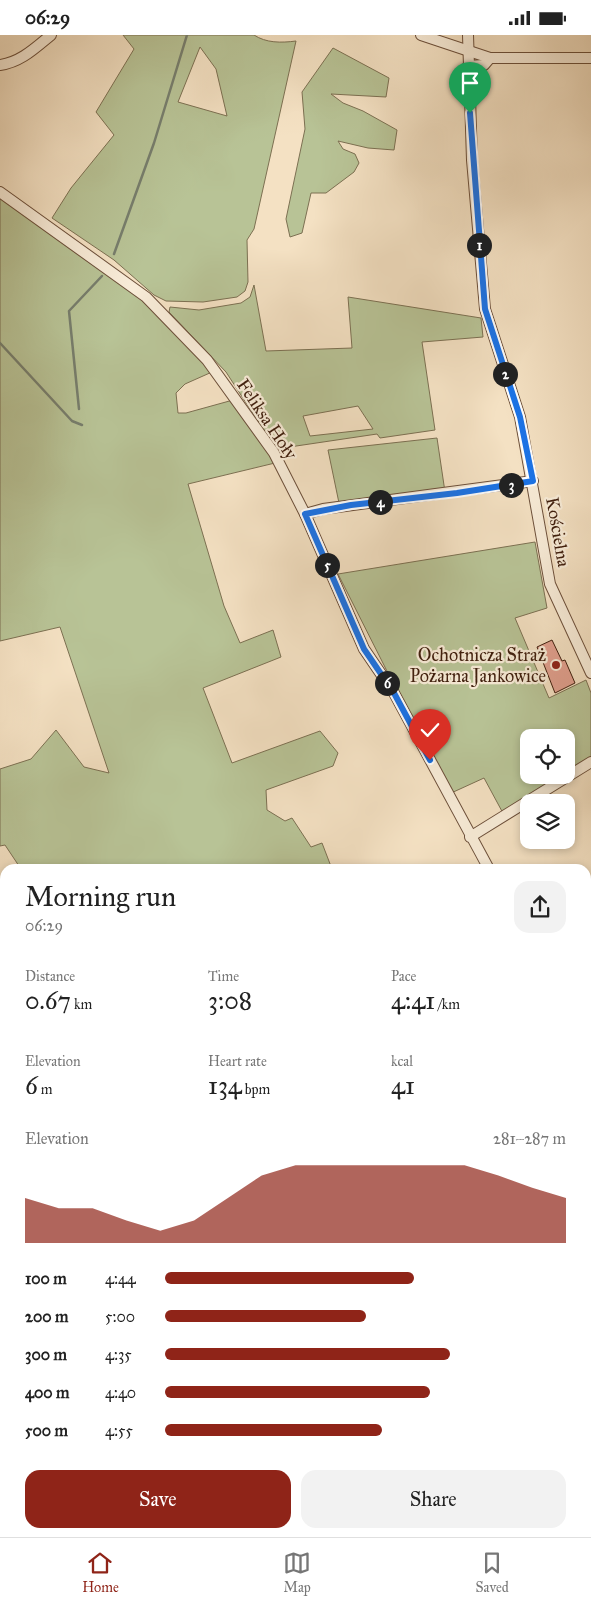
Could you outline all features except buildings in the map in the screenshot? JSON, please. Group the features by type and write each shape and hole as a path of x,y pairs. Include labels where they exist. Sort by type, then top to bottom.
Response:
{"street":[{"path":"0,65 13,63 28,54 51,35"},
{"path":"421,35 490,58 591,58"},
{"name":"Kościelna","path":"468,35 467,51 472,160 485,309 520,417 550,584 591,673"},
{"path":"468,66 484,65 490,58"},
{"name":"Feliksa Hoły","path":"0,192 146,297 207,360 274,453 305,514 364,649 394,693 486,864"},
{"path":"305,514 332,508 449,494 533,481"},
{"path":"470,837 591,762"}],"green space":[{"path":"123,35 254,35 274,42 296,41 254,229 247,240 248,282 245,291 237,297 203,302 166,301 154,295 114,260 52,218 71,188 114,135 96,112 134,49","holes":["200,47 216,69 227,116 178,102"]},
{"path":"333,48 389,78 386,97 331,94 343,103 363,111 397,130 394,150 368,148 338,141 343,149 355,154 359,163 354,172 326,193 311,193 302,233 290,237 286,219 305,129 302,92"},
{"path":"0,195 144,298 212,372 185,384 176,393 178,413 186,413 233,400 275,463 188,484 224,606 240,643 273,630 281,657 203,688 232,763 320,731 338,753 333,766 266,790 267,810 285,821 292,818 311,847 322,843 330,864 18,864 5,845 0,846 0,769 31,759 56,730 84,767 109,773 60,627 0,641"},
{"path":"254,285 266,351 352,348 348,297 481,318 483,337 422,342 435,430 380,438 377,434 276,449 226,372 169,312 170,307 199,310 241,303 250,297","holes":["358,406 373,429 310,436 303,416"]},
{"path":"437,438 445,492 339,503 328,450"},
{"path":"535,542 547,608 515,618 549,698 586,680 591,693 591,757 575,768 575,729 520,729 520,784 550,784 536,794 520,794 520,804 504,815 484,778 449,794 338,574"}],"waterway":[{"path":"114,254 154,143 187,35"},
{"path":"79,409 69,311 102,276"},
{"path":"0,343 72,421 82,425"}],"place":[{"name":"Ochotnicza Straż Pożarna Jankowice","path":"556,665"}],"route":[{"path":"430,760 394,693 364,649 305,514 323,509 457,493 533,481 520,417 485,309 472,160 470,113"}]}
